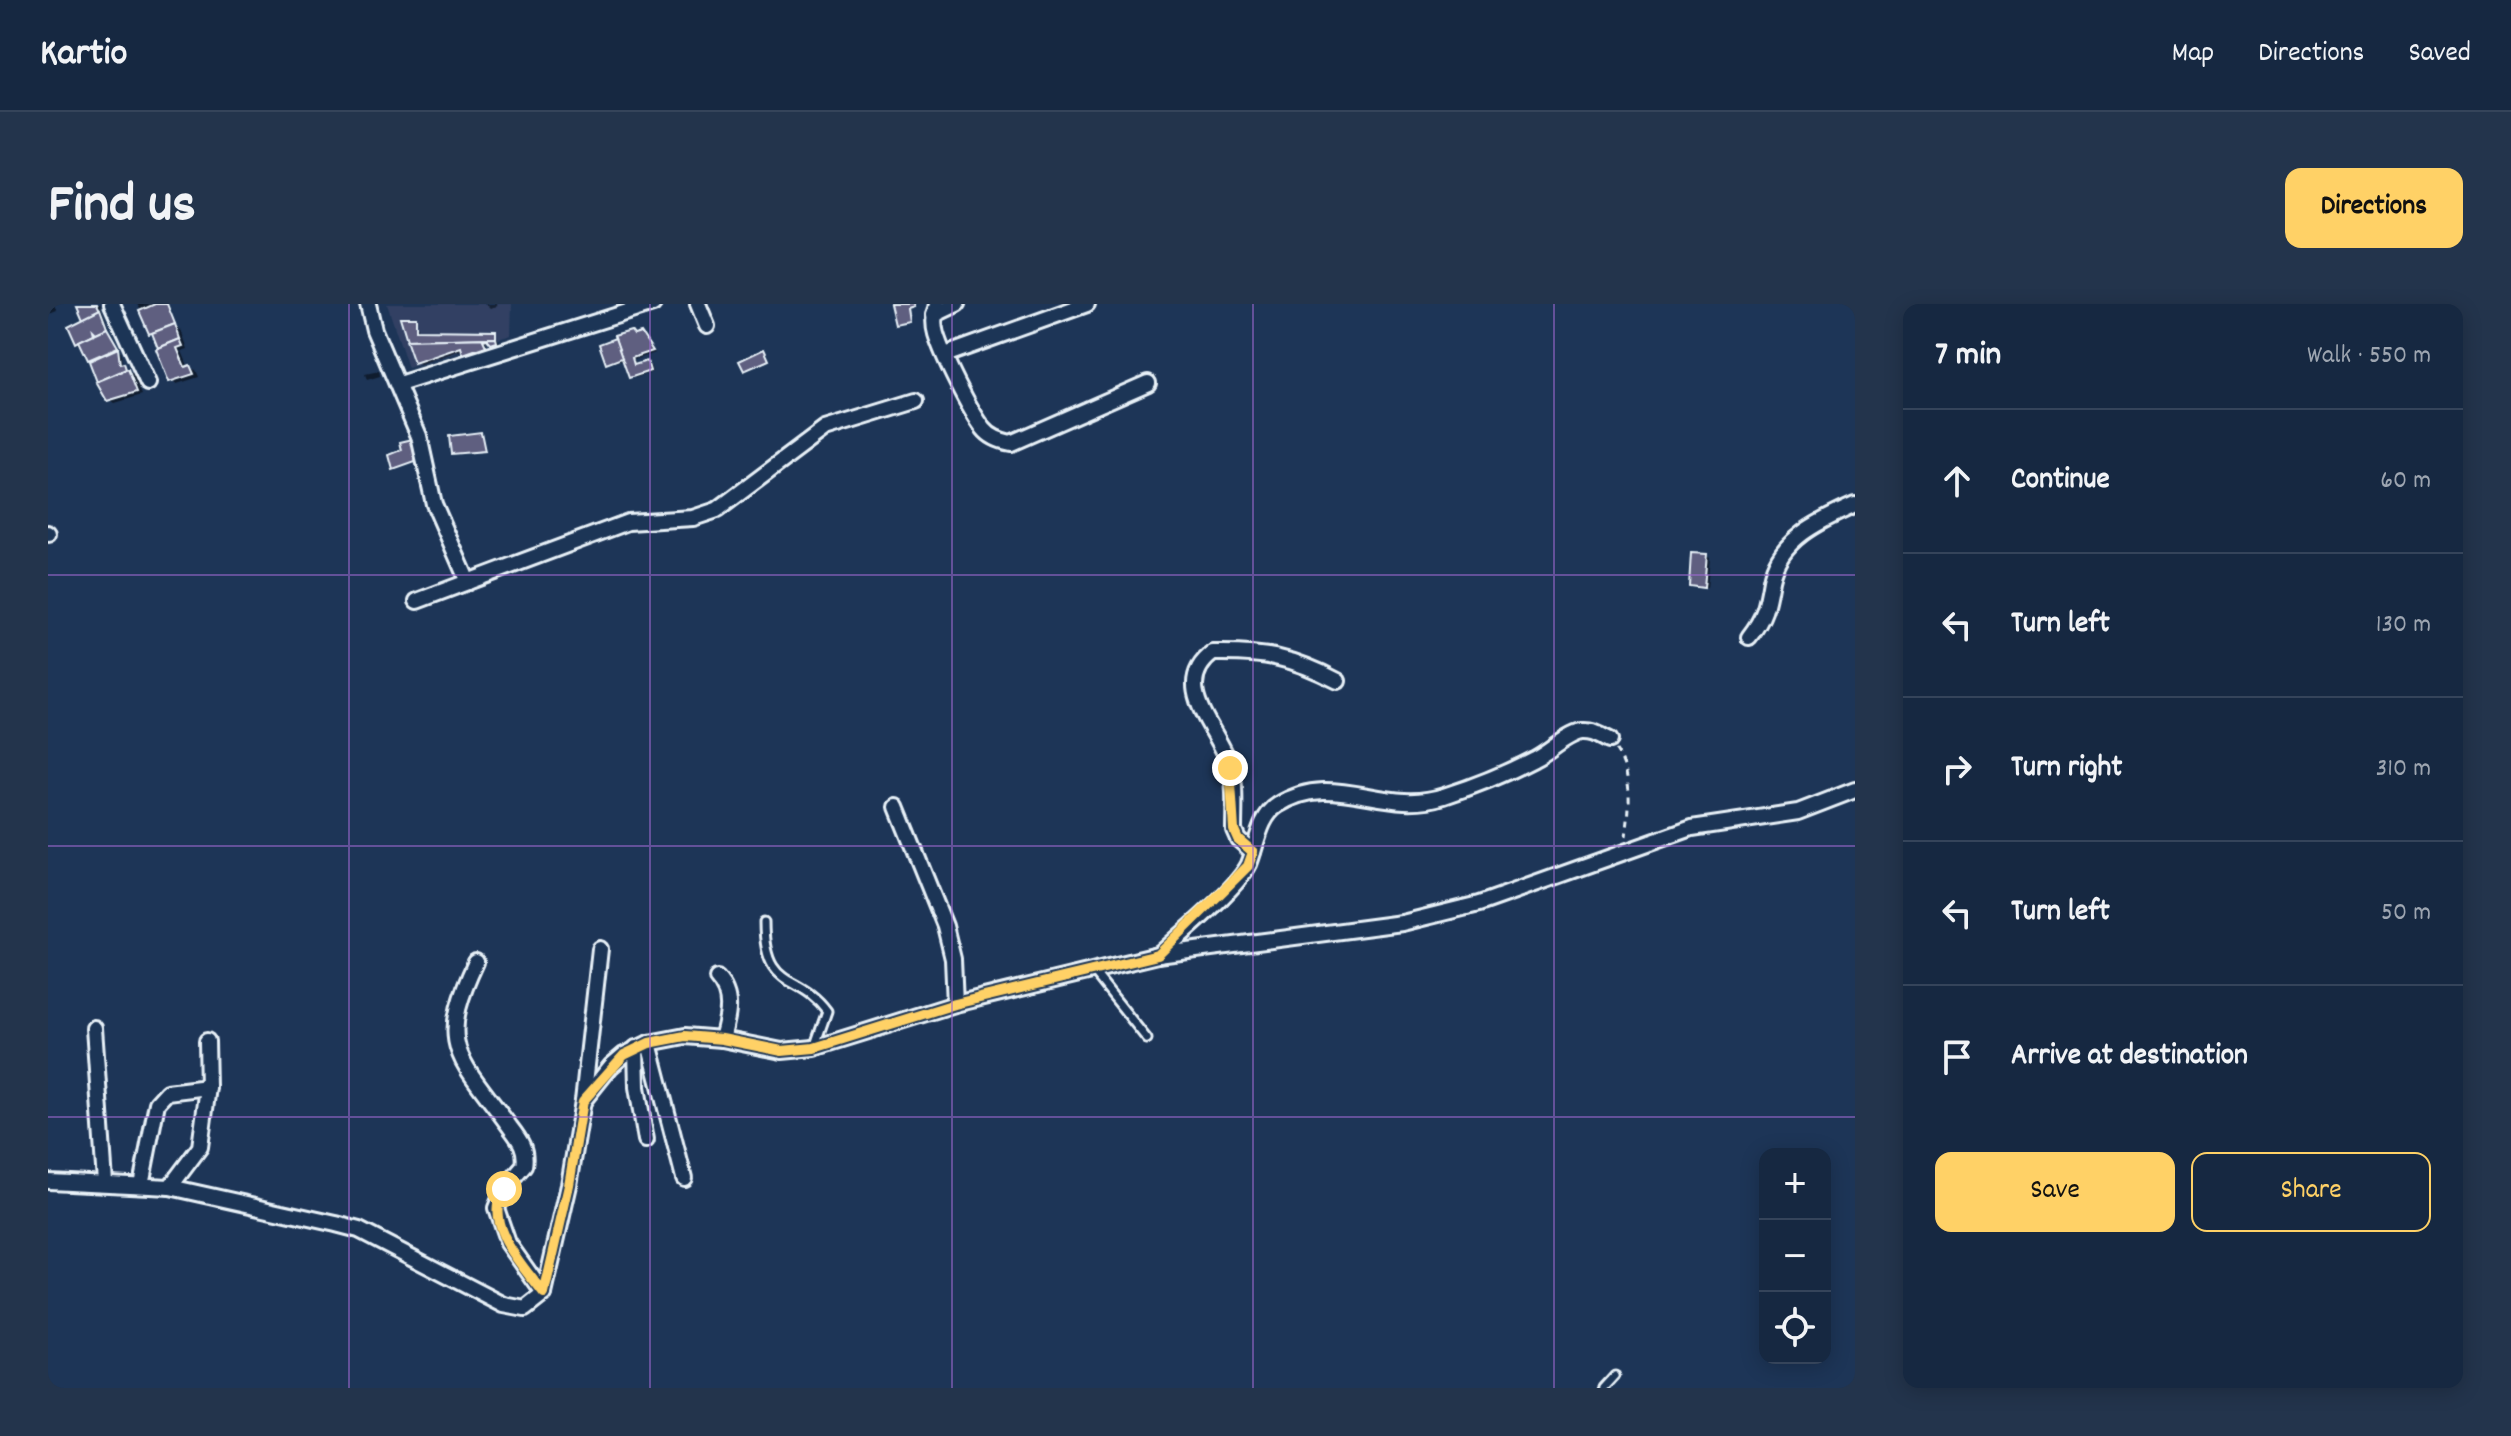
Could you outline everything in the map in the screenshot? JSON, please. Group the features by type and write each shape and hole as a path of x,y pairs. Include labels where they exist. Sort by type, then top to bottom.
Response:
{"street":[{"path":"112,304 148,383"},
{"path":"368,304 374,330 419,436 434,504 468,582"},
{"path":"399,384 653,304"},
{"path":"698,304 707,326"},
{"path":"957,304 935,310 935,333 985,430 993,438 1011,443 1148,383"},
{"path":"945,355 1087,304"},
{"path":"417,601 628,522 693,518 717,510 825,429 916,401"},
{"path":"1749,637 1769,605 1780,553 1793,540 1855,505"},
{"path":"1253,852 1238,839 1234,830 1230,768 1198,701 1193,687 1196,673 1213,653 1260,652 1301,662 1338,681"},
{"path":"1158,955 1248,866 1273,807 1325,788 1382,800 1417,802 1475,786 1537,758 1579,731 1595,732 1610,740"},
{"path":"583,1101 611,1066 642,1045 685,1036 722,1039 782,1051 814,1048 955,1004 1158,955 1402,923 1479,904 1692,828 1798,812 1855,790"},
{"path":"897,807 945,926 953,959 955,1004"},
{"path":"48,1181 170,1187 359,1230 504,1305 525,1309 544,1294 569,1185 583,1101 600,949"},
{"path":"476,962 456,1007 456,1048 468,1072 524,1146 524,1166 504,1189 496,1208 508,1243 544,1294"},
{"path":"717,978 725,986 729,1003 722,1039"},
{"path":"94,1028 105,1182"},
{"path":"170,1187 200,1147 208,1087 207,1041"},
{"path":"642,1045 637,1087 646,1140"},
{"path":"642,1045 684,1178"},
{"path":"141,1185 157,1103 167,1092 208,1087"}],"lane":[{"path":"764,922 766,951 774,968 827,1011 814,1048"},
{"path":"1093,971 1147,1039"},
{"path":"1604,1388 1615,1376"}],"path":[{"path":"1610,740 1622,759 1631,799 1626,853"}],"shaded area":[{"path":"387,304 512,304 511,335 408,368"}],"building":[{"path":"77,304 97,304 100,310 83,318"},
{"path":"155,304 167,304 175,324 149,334 139,311"},
{"path":"890,304 913,304 914,307 908,309 910,322 895,325"},
{"path":"100,309 107,328 96,333 93,330 94,334 76,343 68,325"},
{"path":"400,317 416,317 416,330 496,331 496,338 407,340"},
{"path":"175,324 180,339 158,348 152,333"},
{"path":"107,328 118,347 88,360 79,341"},
{"path":"631,331 634,335 641,333 653,351 632,358 634,365 647,361 650,371 629,378 614,336"},
{"path":"496,338 497,342 491,344 487,339 483,340 486,346 463,354 461,347 414,363 406,340"},
{"path":"615,338 622,358 606,364 599,344"},
{"path":"180,339 183,346 177,348 185,367 190,365 194,374 169,382 156,349"},
{"path":"118,348 120,364 124,363 126,369 97,382 89,361"},
{"path":"764,349 769,360 744,371 739,361"},
{"path":"128,369 137,392 107,401 96,382"},
{"path":"481,432 485,451 451,454 449,436"},
{"path":"417,438 424,459 393,470 389,455 402,450 400,442"},
{"path":"1691,553 1707,554 1704,588 1689,586"}],"route":[{"path":"504,1189 496,1208 500,1227 544,1294 569,1185 583,1101 611,1066 636,1048 685,1036 722,1039 782,1051 814,1048 955,1004 1158,955 1248,866 1253,852 1238,839 1234,830 1234,789 1230,768"}]}
